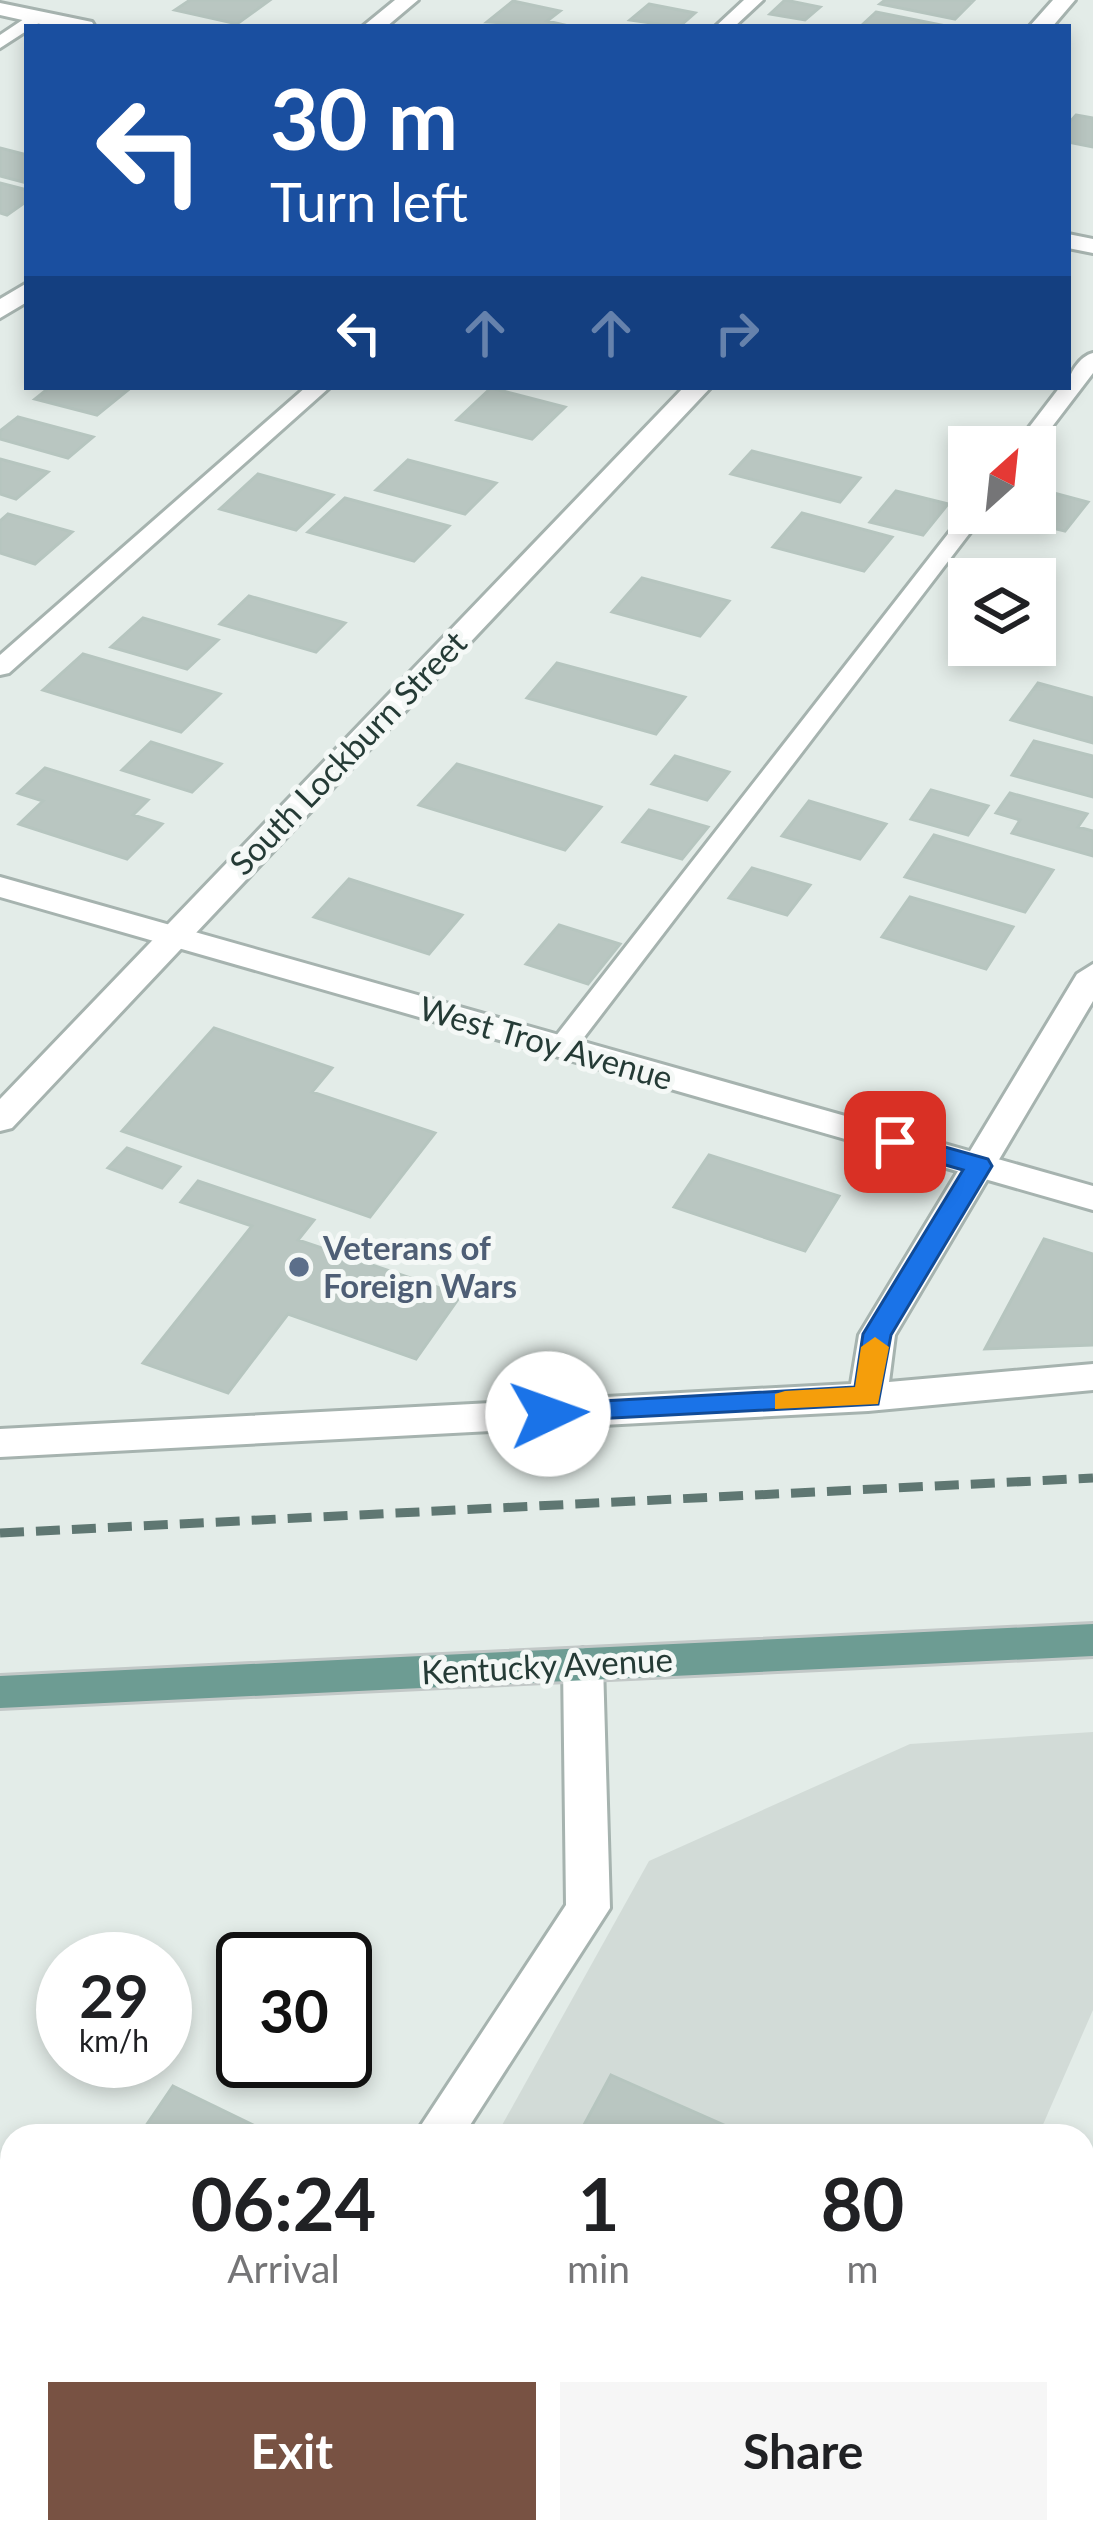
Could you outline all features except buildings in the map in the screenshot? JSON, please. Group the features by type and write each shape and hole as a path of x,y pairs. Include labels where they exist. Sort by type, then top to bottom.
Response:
{"main road":[{"name":"Kentucky Avenue","path":"0,1692 1093,1640"}],"street":[{"path":"377,24 408,0"},
{"path":"1043,24 1065,0"},
{"path":"0,9 70,24"},
{"path":"0,311 24,292"},
{"name":"South Lockburn Street","path":"0,1120 695,390"},
{"name":"West Troy Avenue","path":"0,886 1093,1198"},
{"path":"868,1397 877,1334 1093,974"},
{"path":"0,1444 868,1397 1093,1377"},
{"path":"445,2124 588,1908 583,1664"}],"lane":[{"path":"727,24 754,0"},
{"path":"28,24 39,17"},
{"path":"1071,387 1093,358"},
{"path":"0,668 316,390"},
{"path":"1041,426 1069,390"},
{"path":"562,1047 958,534"}],"shaded area":[{"path":"1093,1732 1093,2010 1043,2124 503,2124 649,1861 910,1744"}],"railway":[{"path":"0,1533 1093,1478"}],"slow traffic":[{"path":"785,1401 868,1397 875,1347"}],"place":[{"name":"Veterans of Foreign Wars","path":"299,1267"}],"route":[{"path":"548,1414 868,1397 877,1334 979,1166 895,1142"}]}
